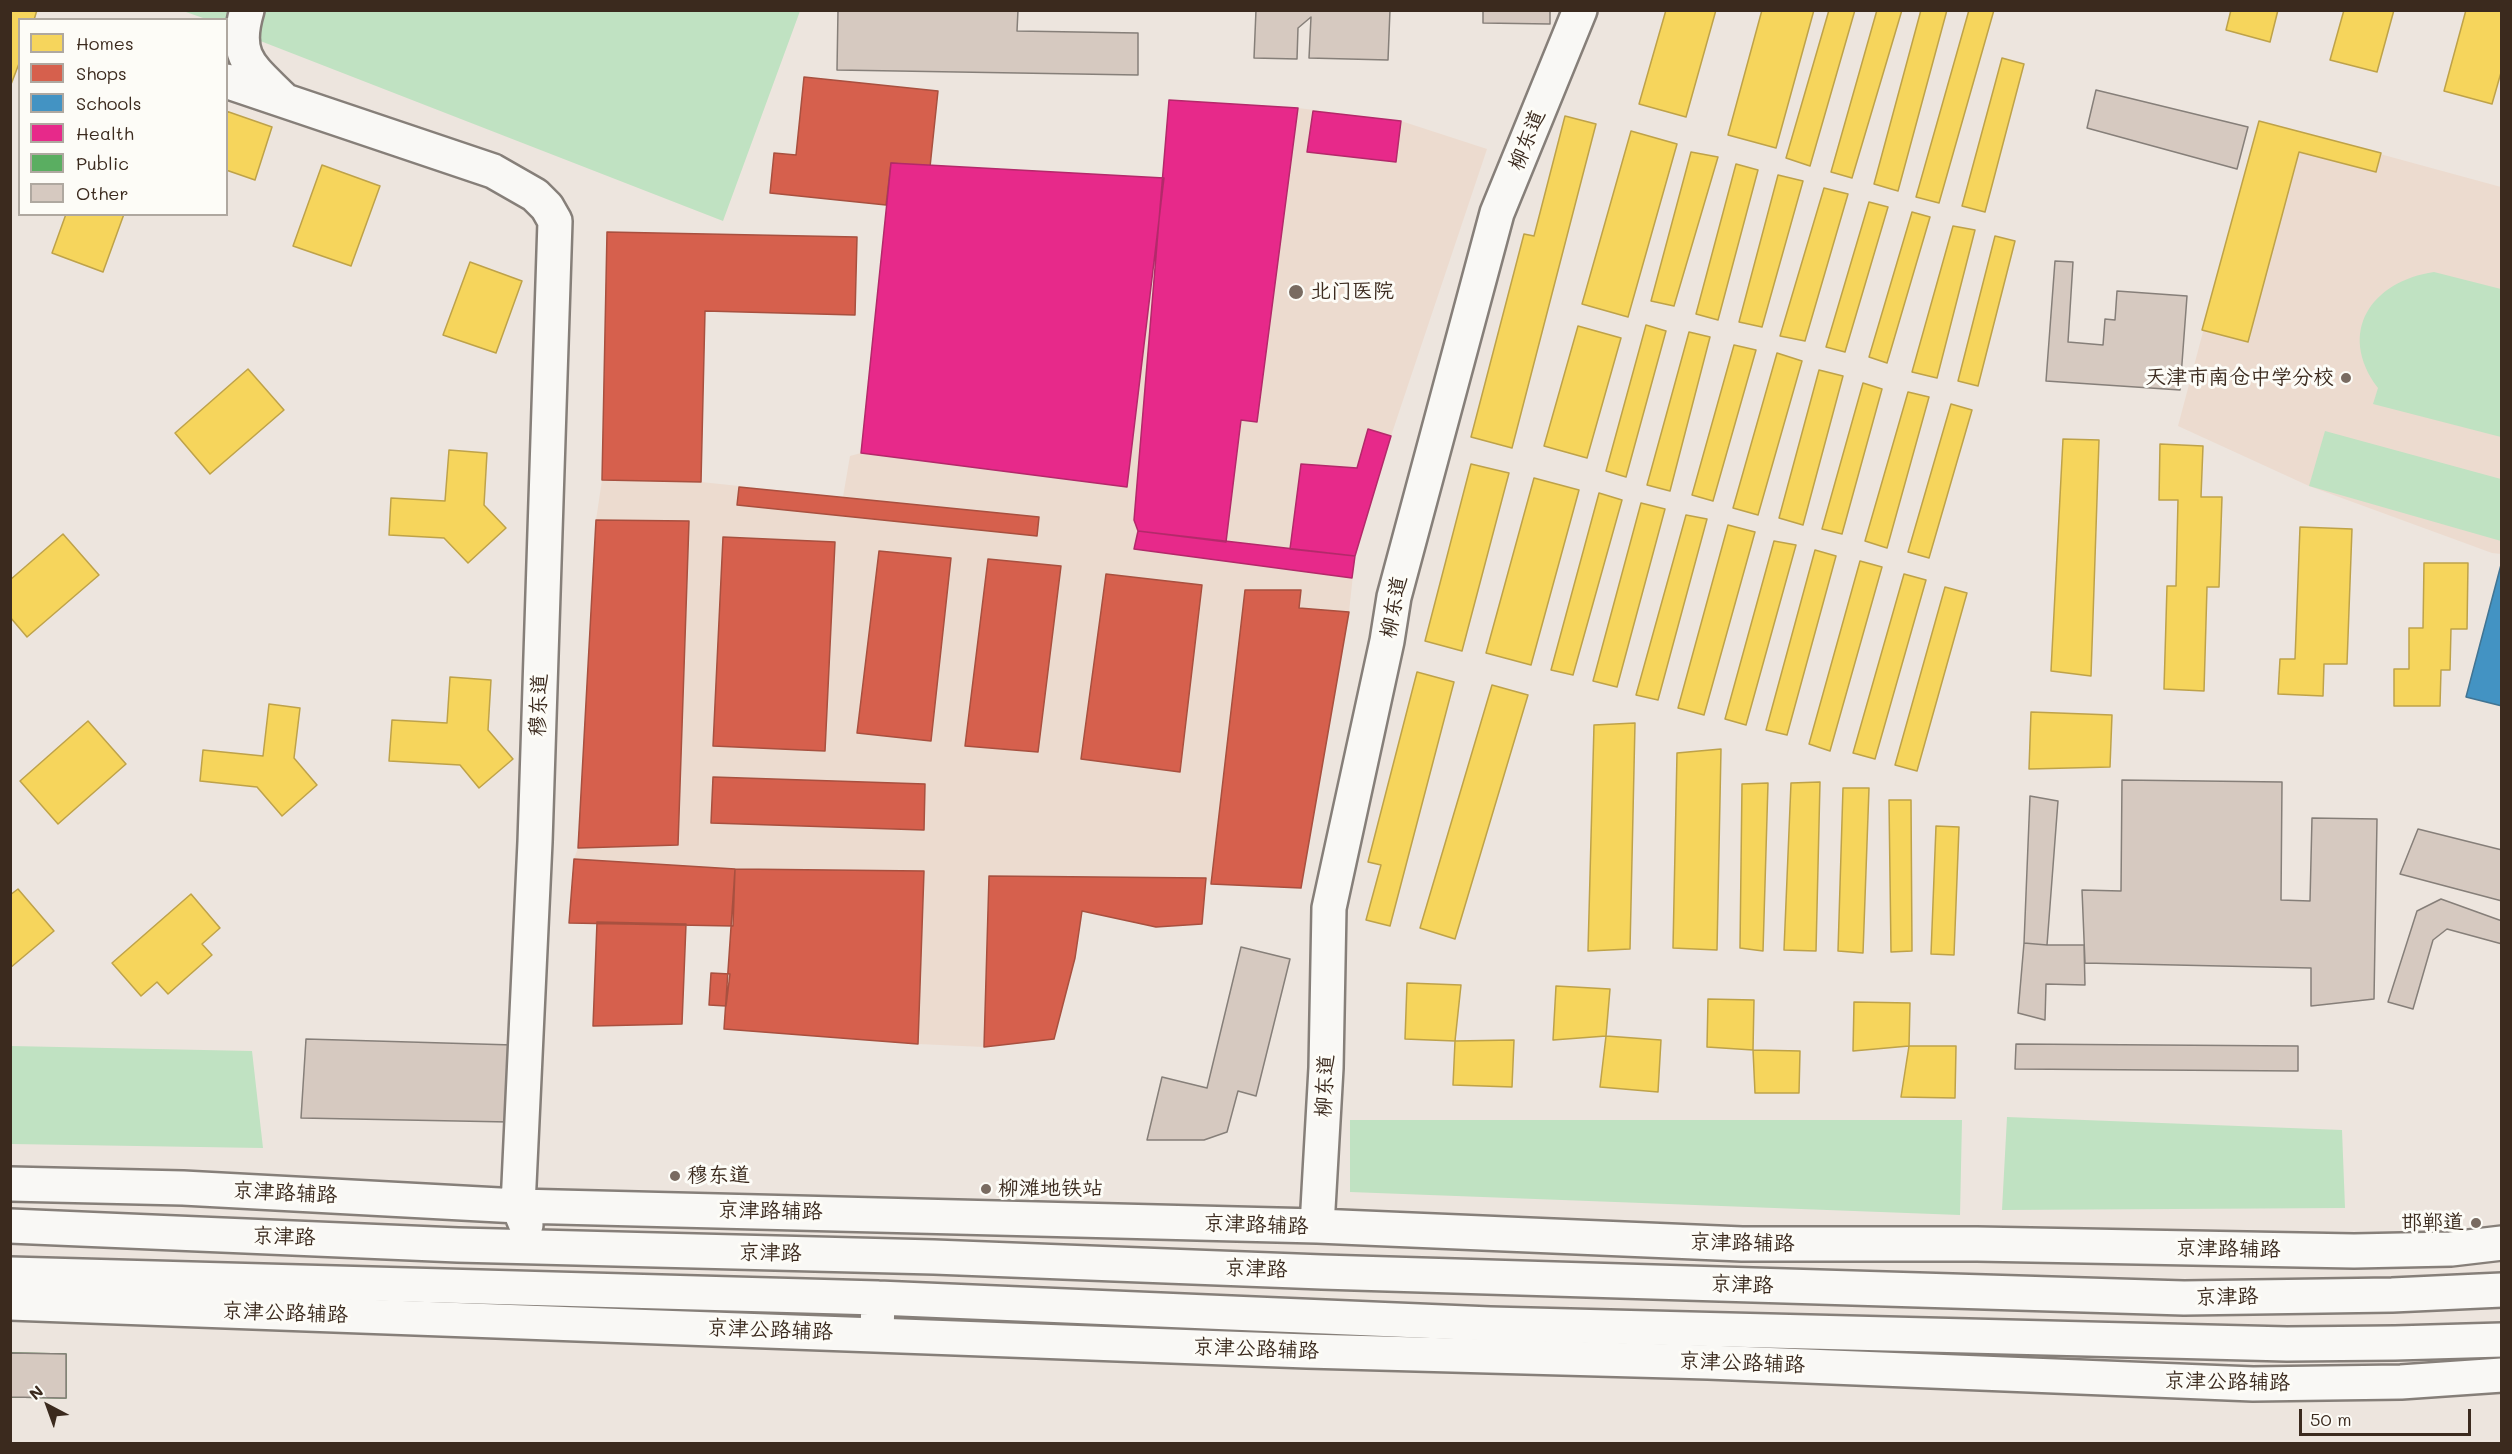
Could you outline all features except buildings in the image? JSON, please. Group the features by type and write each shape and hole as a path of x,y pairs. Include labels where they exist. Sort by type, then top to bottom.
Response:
{"street":[{"path":"247,10 243,42 244,57 284,100"},
{"name":"柳东道","path":"1317,1226 1326,1068 1329,908 1387,641 1394,597 1497,213 1580,10"},
{"path":"228,82 284,100"},
{"name":"穆东道","path":"284,100 493,171 535,195 547,207 555,221 535,842 518,1206"},
{"name":"京津路辅路","path":"10,1184 183,1188 518,1206 1317,1226 1742,1244 1977,1244 2354,1251 2451,1249 2502,1243"},
{"path":"458,1245 493,1232 518,1206"},
{"path":"518,1206 524,1222 533,1234 553,1248"},
{"path":"897,1256 983,1216"},
{"name":"京津路","path":"10,1226 458,1245 897,1256 2184,1298 2392,1295 2502,1290"},
{"name":"京津路","path":"10,1274 878,1298 1490,1324 2184,1341 2374,1344 2502,1340"},
{"path":"877,1334 878,1298"},
{"name":"京津公路辅路","path":"10,1303 1307,1351 1708,1362 2253,1384 2401,1382 2502,1375"}],"shaded area":[{"path":"1169,100 1298,108 1401,121 1487,149 1391,436 1355,556 1349,612 1301,888 1211,884 1206,878 1156,927 1082,911 1075,958 1054,1039 984,1047 724,1029 732,926 569,923 574,859 578,848 596,520 602,480 701,482 843,497 850,456 861,453 891,163 1162,178"},
{"name":"天津市南仓中学分校","path":"2259,121 2501,187 2501,554 2492,553 2309,486 2178,426"}],"green space":[{"path":"183,11 800,11 723,221 228,28 228,18 203,18"},
{"path":"2434,272 2501,289 2501,437 2373,404 2378,388 2366,367 2360,348 2361,329 2367,312 2378,298 2393,286 2412,277"},
{"path":"2325,431 2501,479 2501,541 2309,486"},
{"path":"11,1046 252,1051 263,1148 11,1144"},
{"path":"2007,1117 2342,1130 2345,1208 2002,1210"},
{"path":"1350,1120 1962,1120 1960,1215 1350,1192"}],"place":[{"name":"北门医院","path":"1296,292"},
{"name":"天津市南仓中学分校","path":"2346,378"},
{"name":"穆东道","path":"675,1176"},
{"name":"柳滩地铁站","path":"986,1189"},
{"name":"邯郸道","path":"2476,1223"}]}
